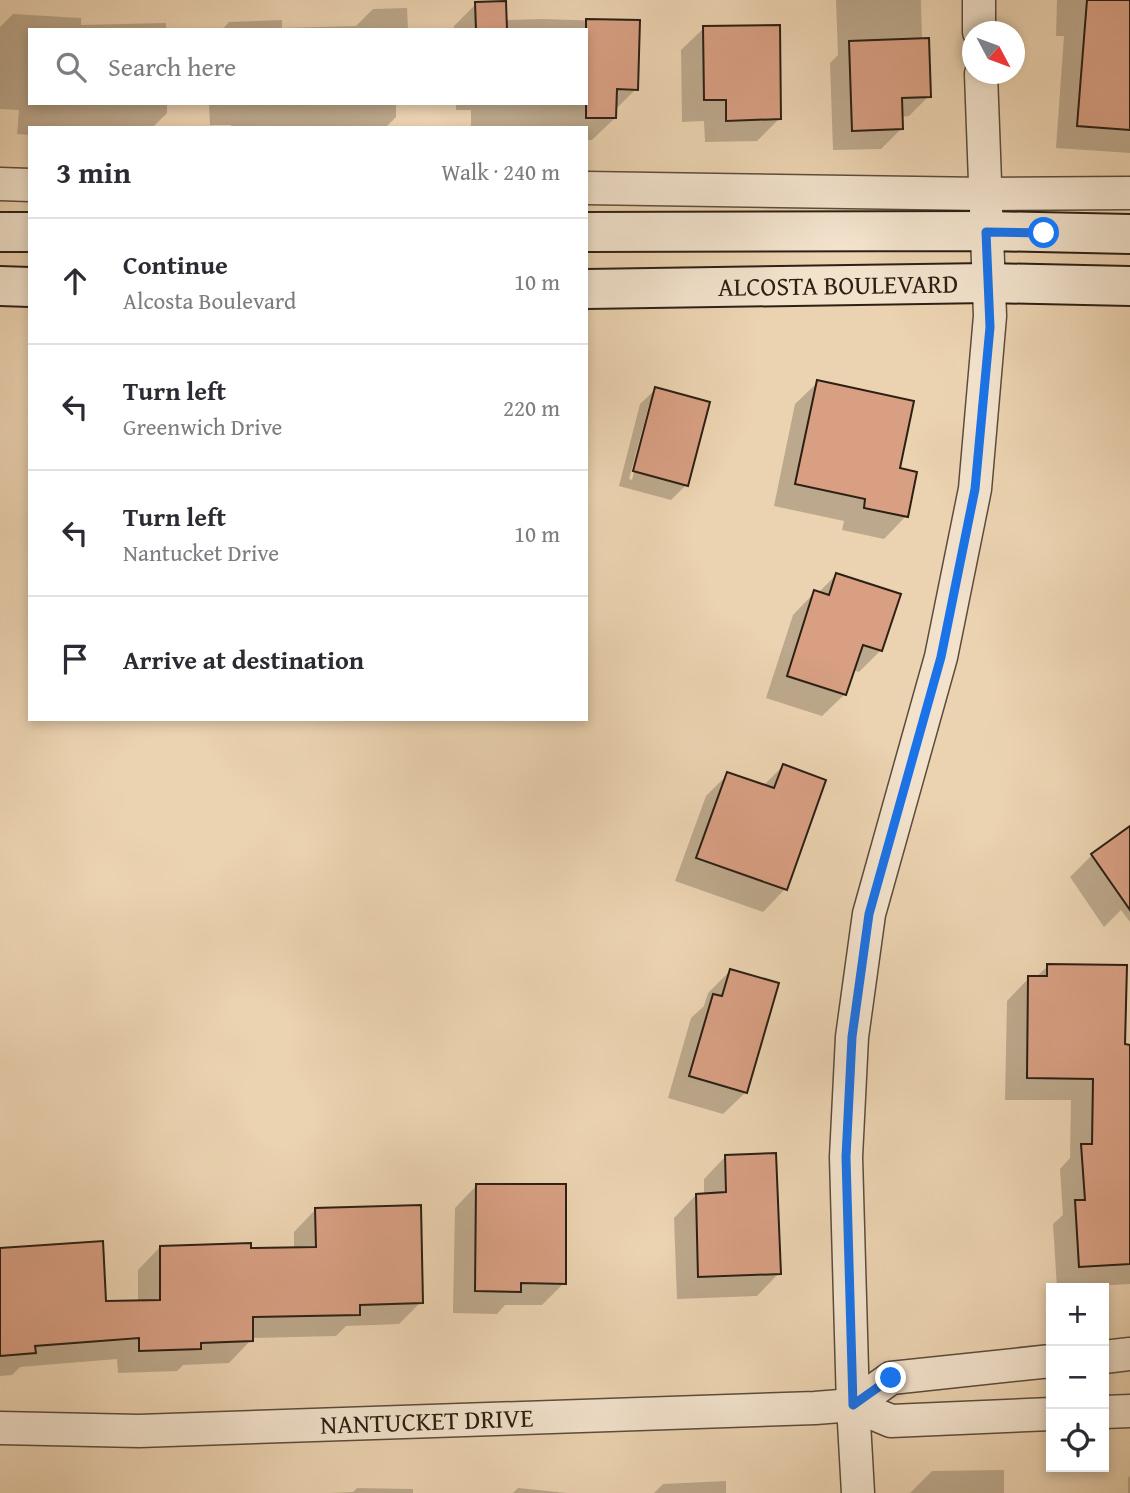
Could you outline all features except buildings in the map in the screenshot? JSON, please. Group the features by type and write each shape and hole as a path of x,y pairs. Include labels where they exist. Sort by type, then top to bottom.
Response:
{"main road":[{"path":"0,232 28,232"},
{"name":"ALCOSTA BOULEVARD","path":"588,232 1130,234"},
{"name":"ALCOSTA BOULEVARD","path":"588,289 988,283 1130,286"},
{"path":"0,286 28,287"}],"street":[{"path":"978,0 979,21"},
{"path":"858,1493 846,1157 852,1037 869,914 941,657 975,489 990,327 981,84"},
{"path":"0,184 28,186"},
{"path":"588,188 985,194 1130,193"},
{"path":"1109,1356 1130,1354"},
{"path":"853,1405 891,1378 1046,1362"},
{"name":"NANTUCKET DRIVE","path":"0,1428 139,1431 853,1405 891,1420 1046,1414"},
{"path":"1109,1412 1130,1411"}],"route":[{"path":"891,1378 853,1405 846,1157 852,1037 869,914 941,657 975,489 990,327 986,232 1044,233"}]}
